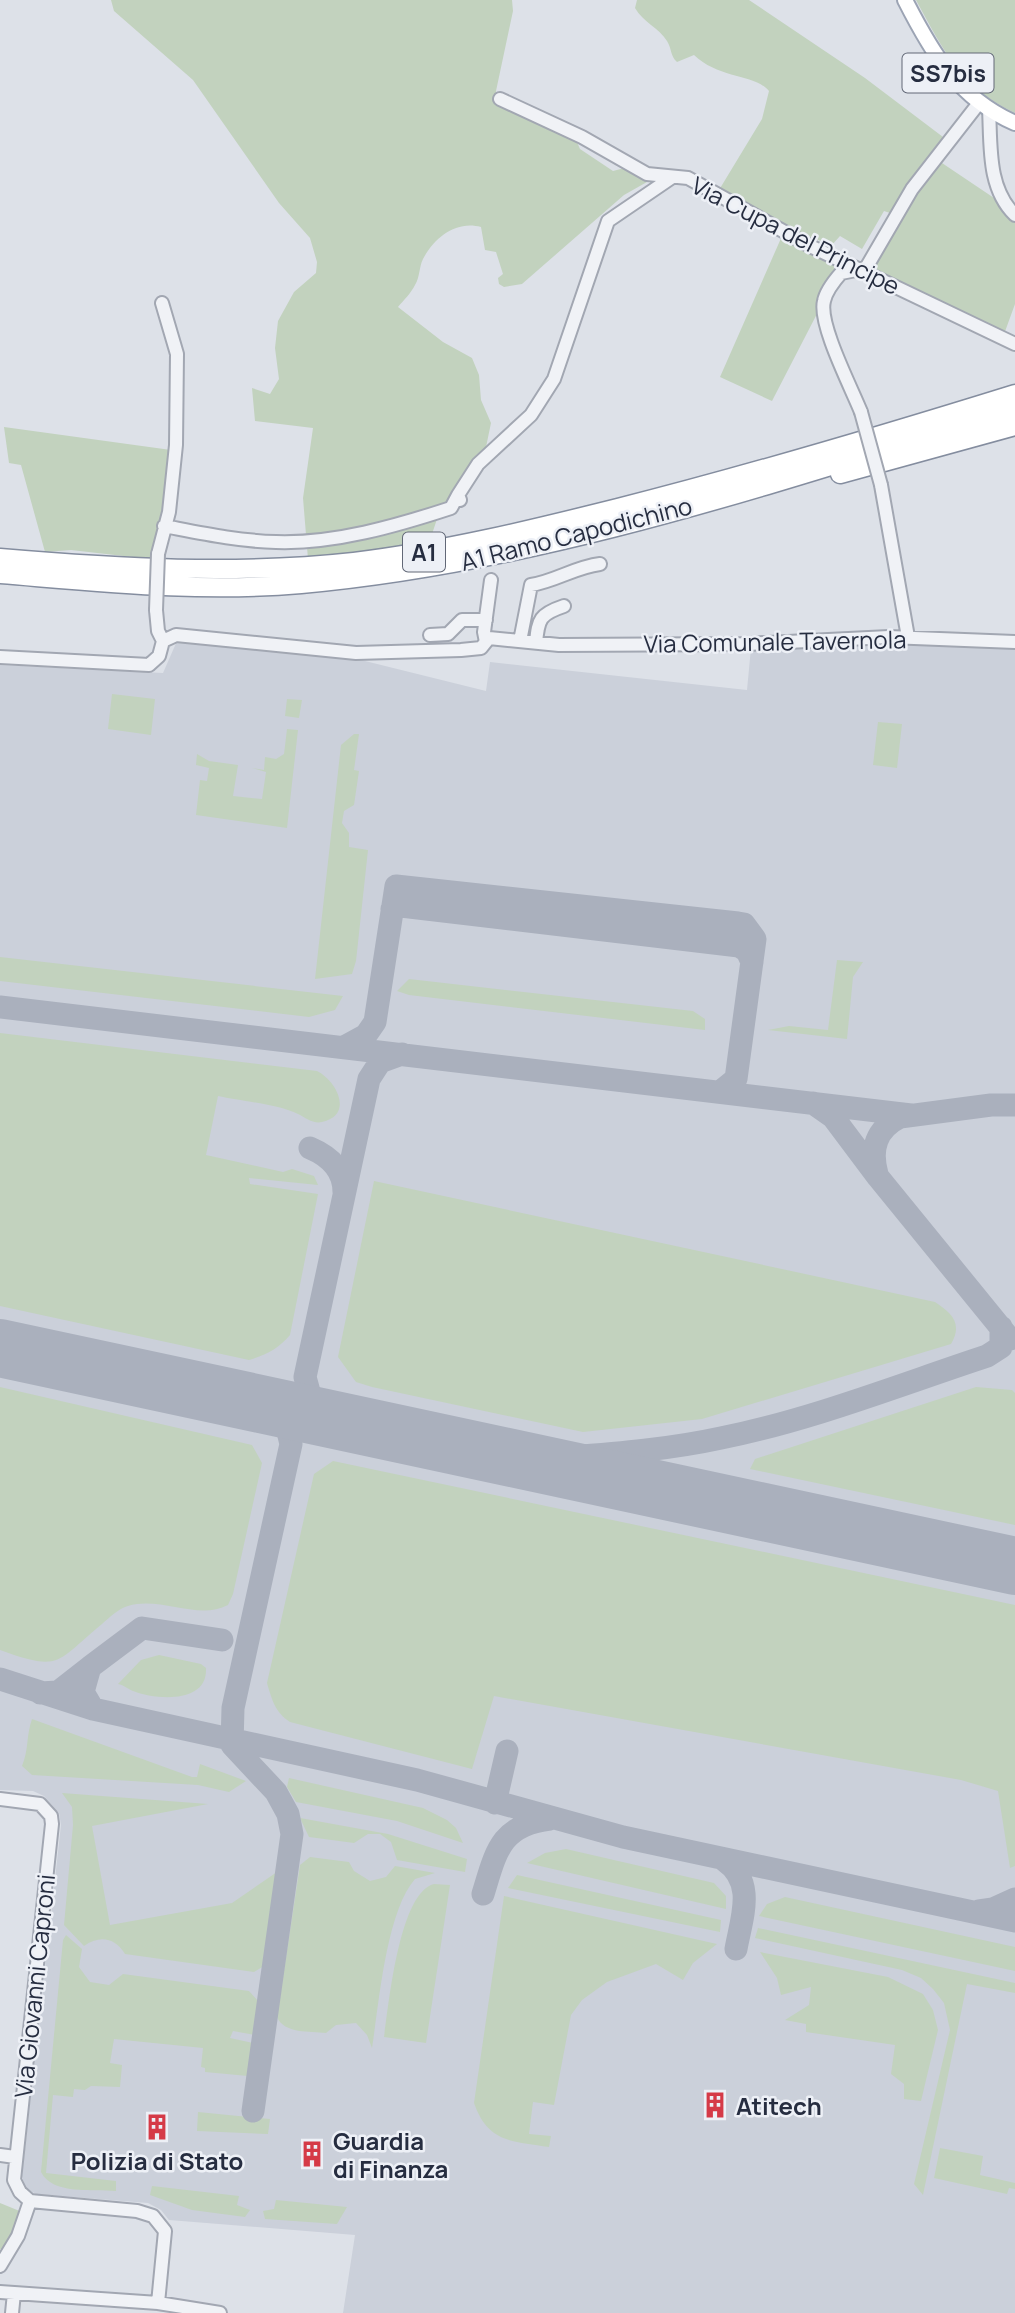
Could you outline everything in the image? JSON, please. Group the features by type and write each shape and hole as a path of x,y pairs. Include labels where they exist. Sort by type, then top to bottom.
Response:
{"highway":[{"path":"827,453 854,438 912,416 1015,382"},
{"name":"A1 Ramo Capodichino","path":"2,570 290,567 353,562 457,547 827,453 1015,394"},
{"name":"A1 Ramo Capodichino","path":"2,570 201,587 299,584 412,571 550,542 781,481 1015,409"},
{"path":"781,481 815,479 855,470 1015,426"}],"main road":[{"name":"SS7bis","path":"905,0 940,65 984,106 1015,123"}],"street":[{"name":"Via Cupa del Principe","path":"500,99 582,136 648,174 688,178 863,271 1015,344"},
{"path":"984,106 994,179 1003,201 1015,215"},
{"path":"908,637 881,485 861,412 837,358 823,309 824,300 841,273 863,271 912,189 984,106"},
{"path":"164,526 220,537 303,541 399,525 451,508 478,464 531,415 554,379 608,221 671,178"},
{"path":"0,657 149,665 159,656 163,641 158,631 156,610 158,554 169,512 176,445 177,354 162,303"},
{"path":"520,641 531,585 549,582 585,566 600,564"},
{"path":"486,642 491,580"},
{"path":"536,642 537,622 545,612 564,606"},
{"path":"430,635 448,634 462,620 486,620"},
{"name":"Via Comunale Tavernola","path":"163,641 176,635 356,653 481,648 489,638 536,642 746,644 908,637 1015,642"},
{"name":"Via Giovanni Caproni","path":"0,1799 40,1804 51,1816 52,1824 15,2157 14,2180 20,2192 30,2201"},
{"path":"0,2155 15,2157"},
{"path":"0,2266 18,2236 30,2201 137,2211 153,2216 165,2231 151,2310"},
{"path":"0,2292 151,2310 220,2313"},
{"path":"12,2313 14,2293"}],"shaded area":[{"path":"897,640 1015,647 1015,2313 343,2313 355,2235 169,2220 161,2210 148,2203 36,2194 25,2188 22,2176 61,1825 59,1813 44,1796 33,1791 0,1790 0,665 163,673 177,641 365,661 486,691 490,662 747,690 751,648"}],"green space":[{"path":"111,0 512,0 513,11 496,91 497,102 570,126 580,149 613,171 640,164 654,171 647,182 624,195 522,284 504,287 499,284 498,278 503,274 496,252 485,250 481,227 463,226 447,232 428,251 415,285 398,307 443,342 472,358 479,375 481,400 491,423 486,447 462,477 437,519 430,540 419,546 308,559 303,498 313,428 255,421 252,388 270,394 279,379 275,348 278,321 294,292 316,273 317,262 310,238 279,203 193,80 114,11"},
{"path":"637,0 749,0 865,78 943,137 912,177 890,213 884,211 862,249 840,236 831,246 812,237 808,242 719,190 762,119 769,91 755,82 714,68 694,55 677,62 664,36 635,8"},
{"path":"916,0 1015,0 1015,113 980,92 955,66"},
{"path":"939,161 1003,204 1015,220 1015,304 1003,337 873,270 916,194"},
{"path":"782,236 839,266 830,279 820,308 772,401 720,377"},
{"path":"4,427 171,450 164,508 150,559 71,550 45,552 21,465 9,463"},
{"path":"112,694 155,699 151,735 108,729"},
{"path":"287,699 302,700 299,718 285,716"},
{"path":"878,722 902,724 897,768 873,765"},
{"path":"287,729 298,730 287,828 196,815 200,780 207,781 209,768 196,765 197,754 209,761 238,765 233,796 262,799 266,772 252,768 264,770 265,757 276,759 284,754"},
{"path":"354,734 359,734 354,770 359,771 354,805 344,811 342,823 349,833 349,847 368,850 356,961 352,974 315,979 341,745"},
{"path":"0,957 343,996 335,1010 309,1017 0,981"},
{"path":"837,960 863,962 853,977 847,1039 768,1030 789,1026 828,1030"},
{"path":"409,979 693,1011 705,1019 705,1030 409,995 397,991"},
{"path":"0,1033 317,1071 331,1082 340,1105 332,1118 322,1122 280,1108 218,1096 206,1155 283,1172 292,1169 314,1176 318,1185 249,1178 250,1184 318,1194 290,1335 281,1344 266,1354 249,1360 0,1306"},
{"path":"374,1181 935,1302 951,1315 956,1331 951,1344 702,1419 583,1432 372,1387 356,1382 338,1357"},
{"path":"0,1387 252,1445 262,1463 233,1594 228,1605 204,1610 153,1604 128,1606 114,1614 65,1655 47,1662 0,1650"},
{"path":"976,1387 1012,1390 1015,1393 1015,1525 750,1469 755,1459"},
{"path":"333,1461 1015,1605 1015,1866 1010,1868 998,1791 961,1780 494,1696 472,1769 290,1722 277,1710 267,1683 314,1474"},
{"path":"159,1655 201,1664 206,1668 199,1688 190,1693 167,1697 143,1694 118,1684 141,1660"},
{"path":"32,1719 192,1777 197,1777 200,1764 246,1781 229,1792 198,1785 32,1775 22,1766"},
{"path":"289,1778 423,1808 447,1820 456,1828 463,1843 397,1821 296,1802 287,1787"},
{"path":"62,1793 208,1804 92,1826 110,1925 232,1903 277,1872 264,1966 254,1972 125,1954 112,1941 101,1939 84,1946 64,1925 73,1825 72,1807"},
{"path":"300,1818 388,1834 467,1859 465,1872 397,1860 391,1842 380,1834 368,1834 354,1843 309,1837"},
{"path":"566,1849 714,1883 726,1896 726,1909 527,1863 545,1853"},
{"path":"310,1857 349,1862 354,1871 370,1881 386,1877 395,1866 435,1873 415,1879 397,1913 385,1959 372,2048 367,2035 356,2023 336,2025 326,2033 305,2032 285,2026 277,2017 300,1865"},
{"path":"517,1875 721,1920 720,1932 508,1888"},
{"path":"434,1884 450,1885 426,2043 384,2037 393,1976 404,1928 412,1907 422,1892"},
{"path":"504,1896 717,1944 693,1963 683,1980 656,1964 607,1982 582,2000 571,2015 554,2105 533,2102 529,2134 551,2136 549,2147 513,2141 494,2133 486,2126 474,2103"},
{"path":"785,1897 1015,1947 1015,1971 759,1916 767,1904"},
{"path":"758,1928 1015,1983 1015,1993 967,1984 923,2195 914,2184 950,2030 944,2003 921,1978 902,1970 755,1938"},
{"path":"66,1935 82,1949 79,1967 90,1982 109,1985 123,1974 249,1991 259,2002 255,2035 233,2031 230,2038 253,2043 248,2076 205,2072 205,2068 201,2067 203,2048 114,2039 110,2063 122,2065 120,2087 91,2086 85,2090 74,2089 73,2097 53,2095 46,2173 116,2181 116,2191 64,2188 46,2179 41,2172 63,1940"},
{"path":"760,1952 888,1977 923,1994 933,2010 938,2030 921,2101 904,2099 904,2084 891,2074 895,2045 806,2032 806,2024 785,2020 809,2005 811,1987 781,1995 777,1978"},
{"path":"198,2112 270,2119 268,2134 197,2131"},
{"path":"940,2148 983,2156 980,2175 1015,2183 1015,2189 1009,2188 1007,2194 934,2178"},
{"path":"152,2186 239,2196 237,2205 250,2210 245,2217 192,2210 150,2195"},
{"path":"276,2200 347,2207 337,2224 265,2219 263,2211 274,2209"},
{"path":"0,2203 22,2212 3,2251 0,2249"}],"taxiway":[{"path":"344,1047 366,1035 375,1022 396,886 738,923 744,924 755,939 736,1079 720,1092"},
{"path":"392,909 401,906 739,946 747,951 752,962"},
{"path":"0,1007 911,1115"},
{"path":"333,1419 311,1399 305,1377 369,1079 380,1062 402,1054"},
{"path":"813,1103 833,1117 878,1177 1010,1339"},
{"path":"877,1174 874,1156 877,1141 885,1127 900,1117 991,1105 1015,1105"},
{"path":"310,1148 334,1164 341,1177 344,1192"},
{"path":"525,1461 673,1447 788,1422 987,1356 1001,1347 1001,1327"},
{"path":"253,2111 292,1834 288,1814 276,1792 232,1745 233,1708 291,1444 285,1419 265,1405"},
{"path":"90,1667 142,1628 222,1640"},
{"path":"40,1693 58,1692 90,1667 83,1692 93,1709"},
{"path":"0,1679 93,1709 417,1780 623,1837 1015,1921"},
{"path":"495,1803 507,1751"},
{"path":"483,1894 497,1853 510,1834 533,1822 550,1819"},
{"path":"724,1860 734,1869 743,1889 743,1912 736,1949"},
{"path":"979,1911 993,1909 1015,1899"}],"runway":[{"path":"0,1348 1015,1566"}],"place":[{"name":"Atitech","path":"715,2105"},
{"name":"Polizia di Stato","path":"157,2127"},
{"name":"Guardia di Finanza","path":"312,2154"}]}
